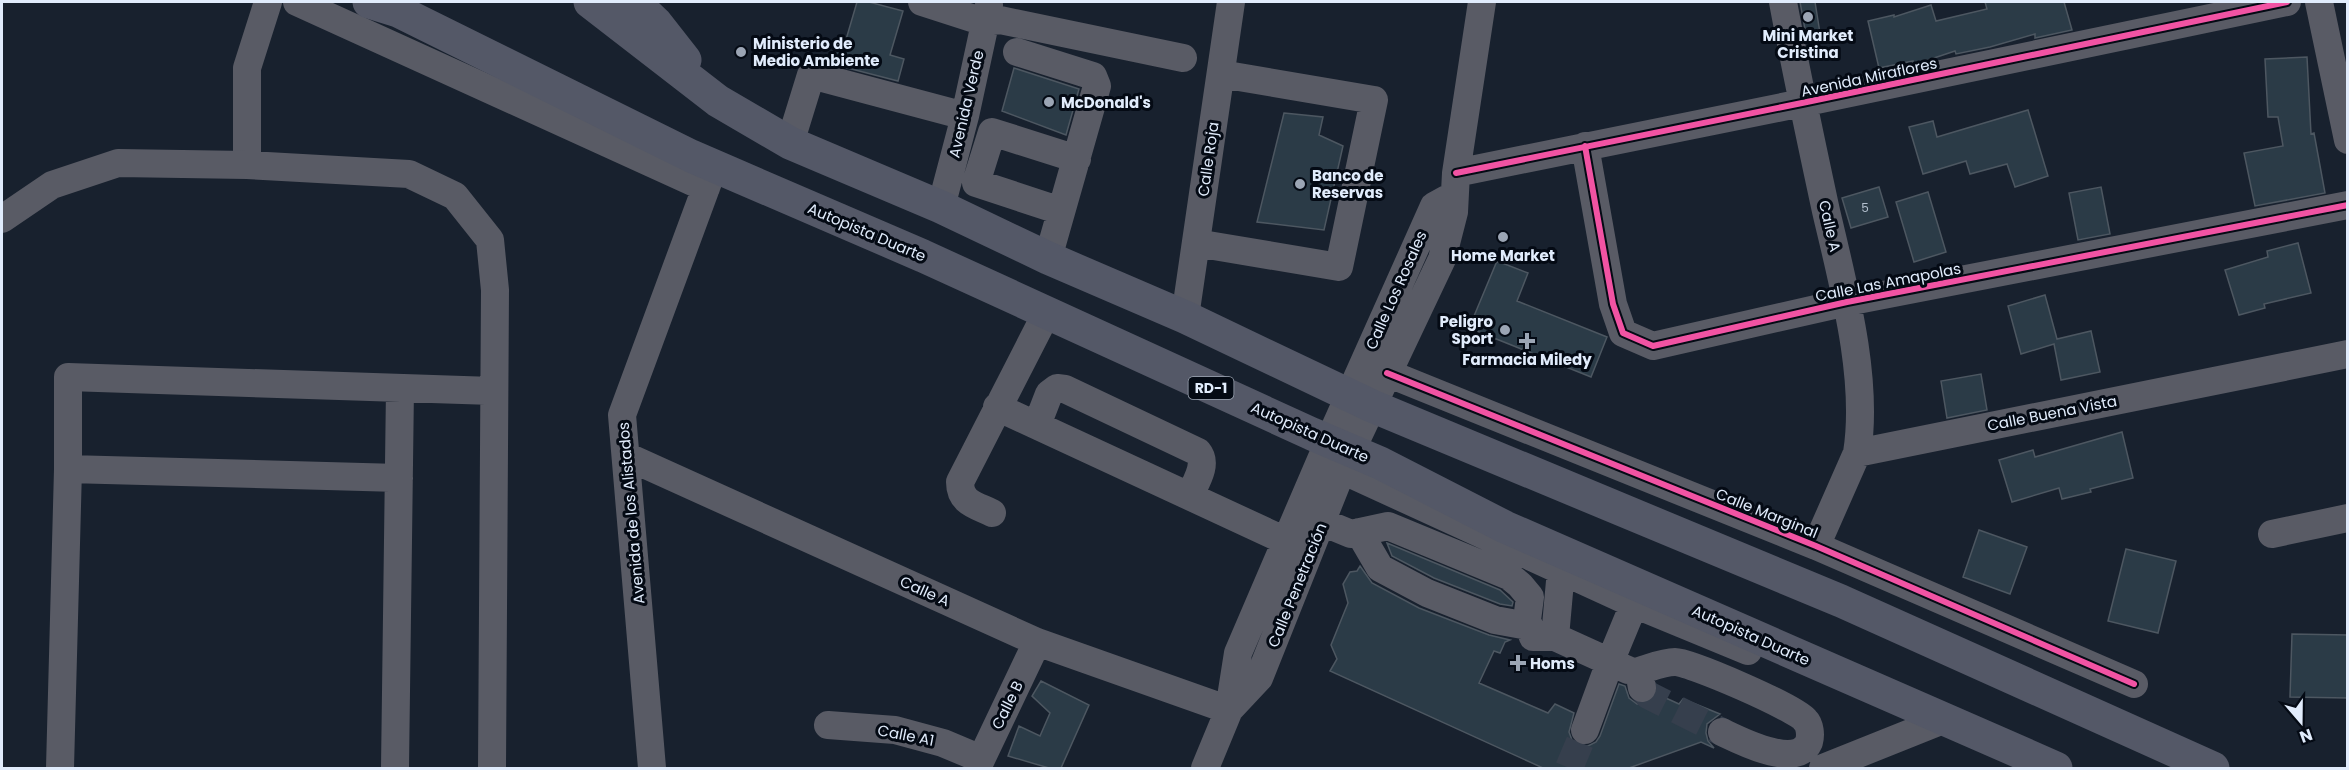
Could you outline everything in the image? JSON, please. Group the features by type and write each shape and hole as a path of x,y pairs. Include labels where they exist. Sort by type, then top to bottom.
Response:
{"highway":[{"path":"590,2 718,101 790,143 941,207 1048,258 1185,317 1361,400 1841,602 2213,768"},
{"path":"634,2 656,23 718,101"},
{"name":"Autopista Duarte","path":"385,5 710,177 1047,312 1340,454 1380,463 1505,527 1905,704 2056,768"}],"street":[{"path":"247,165 247,68 268,2"},
{"path":"297,2 710,177"},
{"path":"922,2 987,12 1000,20 1183,58"},
{"name":"Calle Roja","path":"1185,317 1231,2"},
{"name":"Calle A","path":"1783,2 1802,103 1847,302 1862,424 1857,453"},
{"name":"Avenida Miraflores","path":"1455,184 1585,146 2287,2"},
{"path":"2319,2 2348,140"},
{"name":"Calle Los Rosales","path":"1361,400 1388,373 1442,259 1454,212 1455,184 1488,3"},
{"name":"Avenida Verde","path":"941,207 965,116 987,12"},
{"path":"1017,52 1088,74 1096,80 1096,93 1048,258"},
{"path":"1196,243 1338,267 1374,100 1221,74"},
{"path":"790,143 811,75 965,116"},
{"path":"1061,211 976,183 992,132 1077,159"},
{"name":"Calle Las Amapolas","path":"1585,146 1612,304 1623,333 1653,345 1847,302 2348,205"},
{"path":"2,219 52,185 118,164 247,165 409,174 455,196 490,240 495,290 492,768"},
{"name":"Avenida de los Alistados","path":"652,768 622,415 710,177"},
{"name":"Calle Los Rosales","path":"1361,400 1434,206 1455,184"},
{"path":"992,513 966,500 960,492 960,482 1047,312"},
{"name":"Calle Buena Vista","path":"1857,453 2348,354"},
{"name":"Calle Marginal","path":"1388,373 1816,546 2134,684"},
{"path":"60,768 68,469 68,377 493,391"},
{"path":"395,768 400,388"},
{"path":"1037,425 1049,394 1057,388 1065,389 1198,452 1202,456 1203,464 1190,495"},
{"path":"1361,400 1340,454 1561,570 1634,603 1883,706 1905,704"},
{"path":"997,407 1286,541"},
{"path":"1816,546 1857,453"},
{"name":"Calle Penetración","path":"1229,710 1259,678 1322,522 1340,454"},
{"name":"Calle Penetración","path":"1205,768 1229,710 1238,653 1286,541 1340,454"},
{"name":"Calle A","path":"626,456 1037,642 1229,710"},
{"path":"68,469 399,478"},
{"path":"2272,534 2348,518"},
{"path":"1322,522 1351,534 1388,526 1509,576 1530,597 1528,626 1533,637 1554,637 1610,662 1640,679 1675,662 1686,664 1785,706 1805,719 1810,730 1810,740 1805,749 1792,754 1780,755 1722,732"},
{"path":"1359,532 1380,568 1427,593 1485,616 1528,626"},
{"path":"1554,637 1561,570"},
{"path":"1585,730 1634,603"},
{"name":"Calle B","path":"979,764 1037,642"},
{"path":"1823,768 1942,720"},
{"name":"Calle A1","path":"828,725 895,730 943,743 979,764"}],"building":[{"path":"857,2 869,2 903,11 890,55 904,59 898,81 832,64 839,41 845,43"},
{"name":"Mini Market Cristina","path":"1800,2 1815,2 1820,33 1806,35"},
{"path":"1985,2 2064,2 2072,30 2035,38 2035,34 1990,47 1956,54 1955,51 1928,60 1879,68 1868,21 1894,15 1894,17 1931,5 1936,21 1987,9"},
{"path":"2307,57 2311,134 2314,133 2325,193 2255,206 2244,153 2283,146 2278,117 2268,117 2265,59"},
{"name":"McDonald's","path":"1014,68 1079,89 1066,135 1002,111"},
{"path":"2028,110 2048,176 2015,187 2007,164 1970,174 1966,161 1923,174 1909,127 1933,121 1937,137"},
{"name":"Banco de Reservas","path":"1284,113 1323,117 1319,135 1343,146 1324,230 1257,222"},
{"path":"1879,187 1888,217 1851,228 1842,198"},
{"path":"2101,187 2110,234 2078,240 2069,193"},
{"path":"1928,192 1946,252 1914,262 1896,202"},
{"path":"2298,243 2311,293 2264,304 2265,308 2239,315 2225,270 2268,257 2267,251"},
{"path":"1497,261 1528,273 1517,301 1607,337 1591,377 1469,328"},
{"path":"2045,295 2057,339 2091,331 2100,372 2061,380 2054,344 2021,354 2008,306"},
{"path":"1981,374 1987,410 1947,418 1941,381"},
{"path":"2122,432 2133,478 2062,499 2059,488 2012,502 1999,460 2033,450 2035,457"},
{"path":"1979,530 2027,547 2010,594 1963,577"},
{"path":"1387,543 1500,590 1513,602 1512,606 1500,604 1434,578 1392,556"},
{"path":"2126,549 2176,561 2158,633 2108,621"},
{"path":"1360,566 1372,583 1419,608 1489,635 1510,640 1505,642 1500,653 1494,651 1479,683 1548,713 1555,704 1574,713 1569,732 1572,740 1579,745 1588,746 1596,742 1600,736 1619,684 1625,686 1629,698 1637,704 1652,701 1657,694 1679,704 1683,699 1720,714 1707,724 1708,741 1714,748 1701,742 1629,768 1543,768 1330,671 1337,659 1331,645 1348,603 1343,584 1350,572 1357,571"},
{"path":"2292,634 2348,635 2348,698 2290,697"},
{"path":"1041,681 1089,705 1061,768 1049,768 1008,756 1019,726 1040,736 1050,713 1032,696"}],"tunnel":[{"path":"1642,688 1648,695 1722,732"},
{"path":"1569,768 1585,730"}],"cycle path":[{"path":"1456,173 2287,2"},
{"path":"1585,146 1613,304 1623,333 1653,346 1847,302 2348,205"},
{"path":"1387,373 1816,546 2134,684"}],"place":[{"name":"Mini Market Cristina","path":"1808,17"},
{"name":"Ministerio de Medio Ambiente","path":"741,52"},
{"name":"McDonald's","path":"1049,102"},
{"name":"Banco de Reservas","path":"1300,184"},
{"name":"Home Market","path":"1503,237"},
{"name":"Peligro Sport","path":"1505,330"},
{"name":"Farmacia Miledy","path":"1527,341"},
{"name":"Homs","path":"1518,663"}]}
